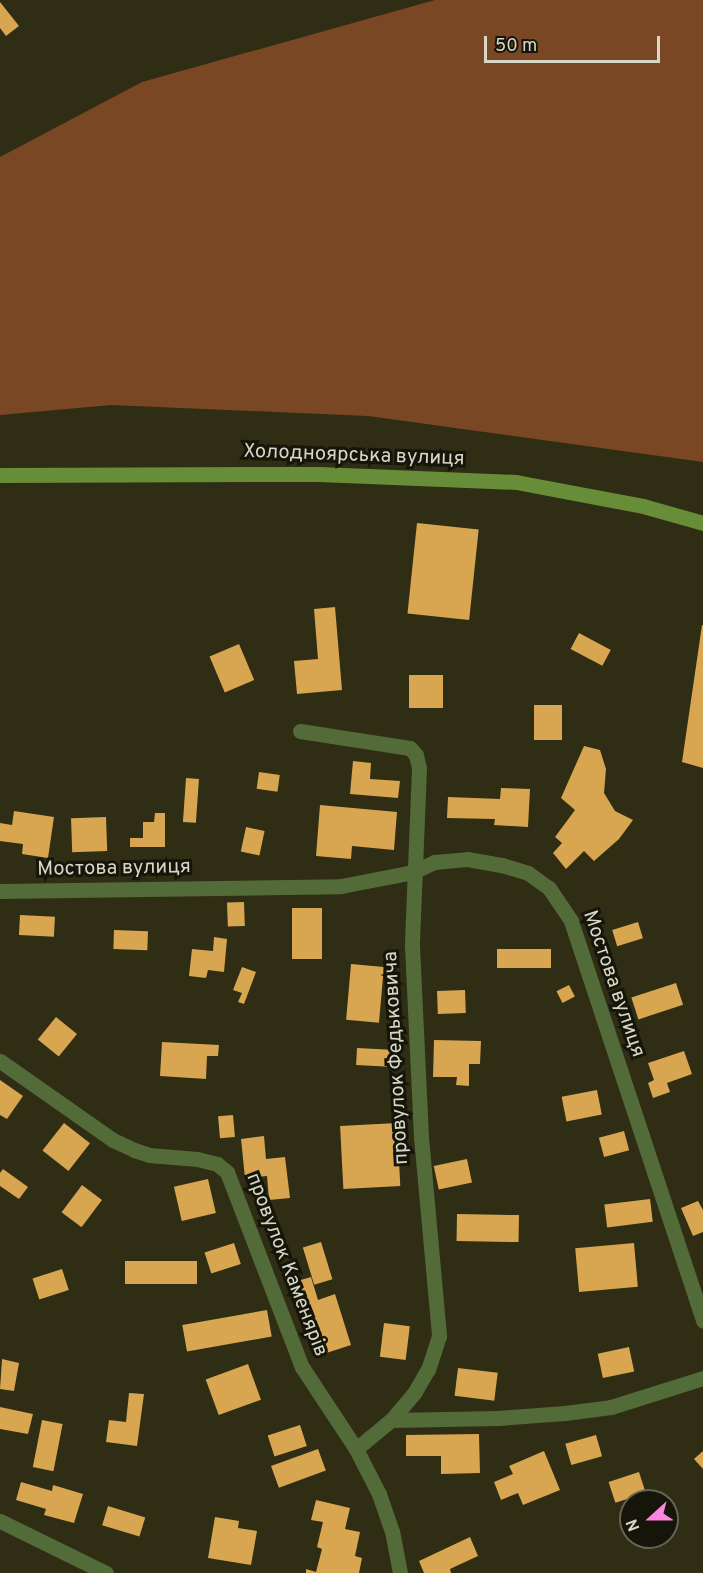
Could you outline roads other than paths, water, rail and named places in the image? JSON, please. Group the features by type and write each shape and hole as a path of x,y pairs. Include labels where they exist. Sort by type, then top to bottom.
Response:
{"main road":[{"name":"Холодноярська вулиця","path":"0,475 320,474 516,483 643,507 703,523"}],"street":[{"name":"провулок Федьковича","path":"300,731 410,748 416,755 419,768 413,872 412,946 420,1137 439,1336 428,1369 414,1393 391,1420 356,1449"},
{"name":"Мостова вулиця","path":"0,891 341,886 413,872 434,862 467,859 502,865 528,873 549,888 562,904 571,921 703,1321"},
{"name":"провулок Каменярів","path":"0,1061 113,1140 149,1155 197,1159 217,1164 227,1172 303,1367 356,1449 382,1504 392,1531 400,1573"},
{"path":"391,1420 498,1418 612,1407 703,1377"},
{"path":"0,1521 106,1573"}]}
